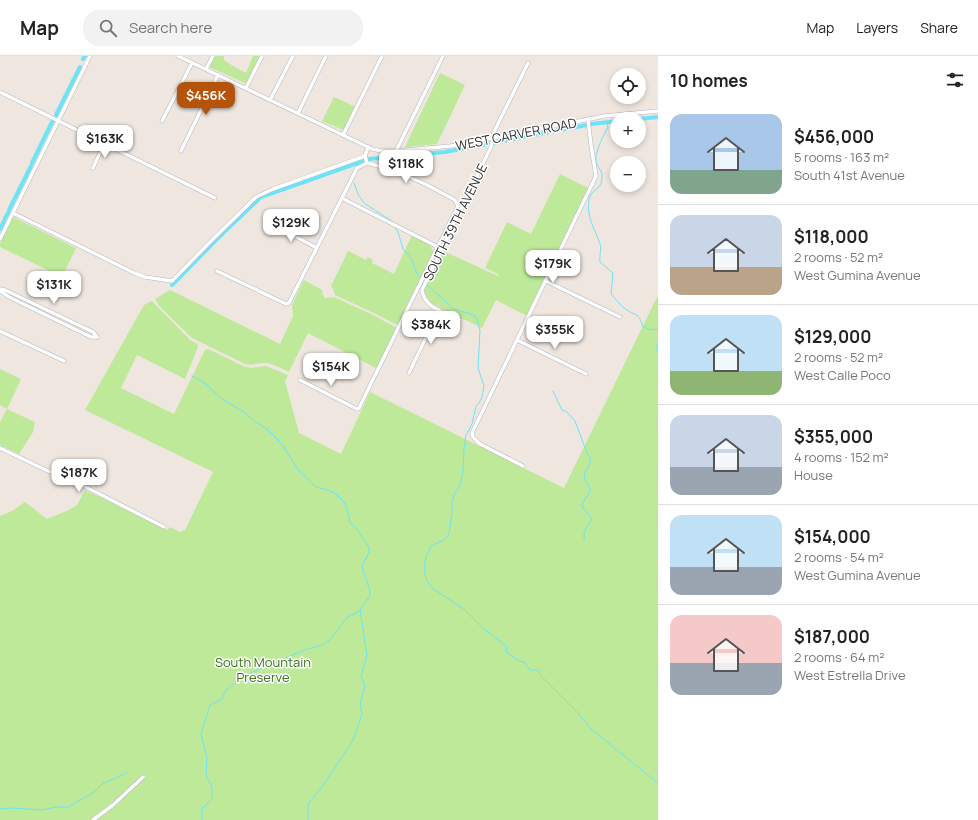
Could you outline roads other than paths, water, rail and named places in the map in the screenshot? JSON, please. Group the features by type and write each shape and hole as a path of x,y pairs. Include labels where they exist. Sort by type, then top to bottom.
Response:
{"street":[{"path":"0,238 90,56"},
{"name":"WEST CARVER ROAD","path":"178,56 368,147 382,151 492,142 606,116 658,111"},
{"path":"206,69 212,56"},
{"path":"246,88 262,56"},
{"path":"270,100 293,56"},
{"path":"298,113 326,56"},
{"path":"343,135 382,56"},
{"path":"396,151 443,56"},
{"path":"162,121 192,63"},
{"name":"SOUTH 39TH AVENUE","path":"460,320 427,303 423,298 422,290 528,63"},
{"path":"181,151 218,75"},
{"path":"0,92 215,198"},
{"path":"523,466 480,444 473,438 472,433 596,176 588,121"},
{"path":"92,168 104,144"},
{"path":"367,162 365,156 368,147"},
{"path":"13,213 134,273 145,277 172,281 256,197 273,189 365,156"},
{"path":"217,271 286,304 289,304 358,168 367,162"},
{"path":"300,380 359,408 458,206 455,200 394,170 367,162"},
{"path":"342,198 438,247"},
{"path":"272,224 317,248"},
{"path":"546,280 620,317"},
{"path":"0,290 5,290 93,332 97,337 91,337 9,297 0,290"},
{"path":"409,373 439,310"},
{"path":"0,331 64,361"},
{"path":"517,340 586,374"},
{"path":"0,448 48,471 80,484 164,527"},
{"path":"93,820 113,805 143,778"}],"waterway":[{"path":"56,115 80,67"},
{"path":"646,118 658,117"},
{"path":"32,163 53,120"},
{"path":"172,285 261,197 369,159 445,152 610,122"},
{"path":"607,123 608,127 596,154 597,163 602,173 602,178 600,186 590,196 588,206 590,217 601,246 600,262 613,273 611,294 624,308 638,316 643,327 652,330 658,329"},
{"path":"9,210 31,166"},
{"path":"354,183 358,194 364,203 393,222"},
{"path":"5,218 8,213"},
{"path":"0,229 4,221"},
{"path":"395,228 398,232 403,249 411,258 416,272 421,279"},
{"path":"426,284 454,309 474,315 478,322 480,331 478,368 484,386 482,397 476,406 472,424 466,435 463,472 460,485 452,502 449,534 444,540 431,546 426,556 424,568 426,579 432,588 464,609 482,627 507,647 506,652 519,661 524,662 530,670 539,670 540,675 578,713 591,729 658,783"},
{"path":"658,343 656,348 658,351"},
{"path":"192,376 206,384 222,399 244,412 254,421 267,429 282,444 298,470 316,487 335,493 344,502 350,523 354,526 369,547 369,552 362,567 370,591 370,596 358,612 349,616 330,640 322,645 304,650 246,675 226,690 222,699 210,705 201,734 207,758 206,776 212,787 212,798 202,809 202,820"},
{"path":"553,391 562,410 567,412 575,421 590,458 590,464 585,472 584,478 591,490 582,504 583,508 592,519 584,532 584,540"},
{"path":"308,820 308,804 321,788 353,740 362,714 360,705 365,685 361,677 367,655 360,610"},
{"path":"0,809 11,808 42,810 56,807 68,807 94,792 102,784 127,773"}],"park label":[{"name":"South Mountain Preserve","path":"263,670"}]}
